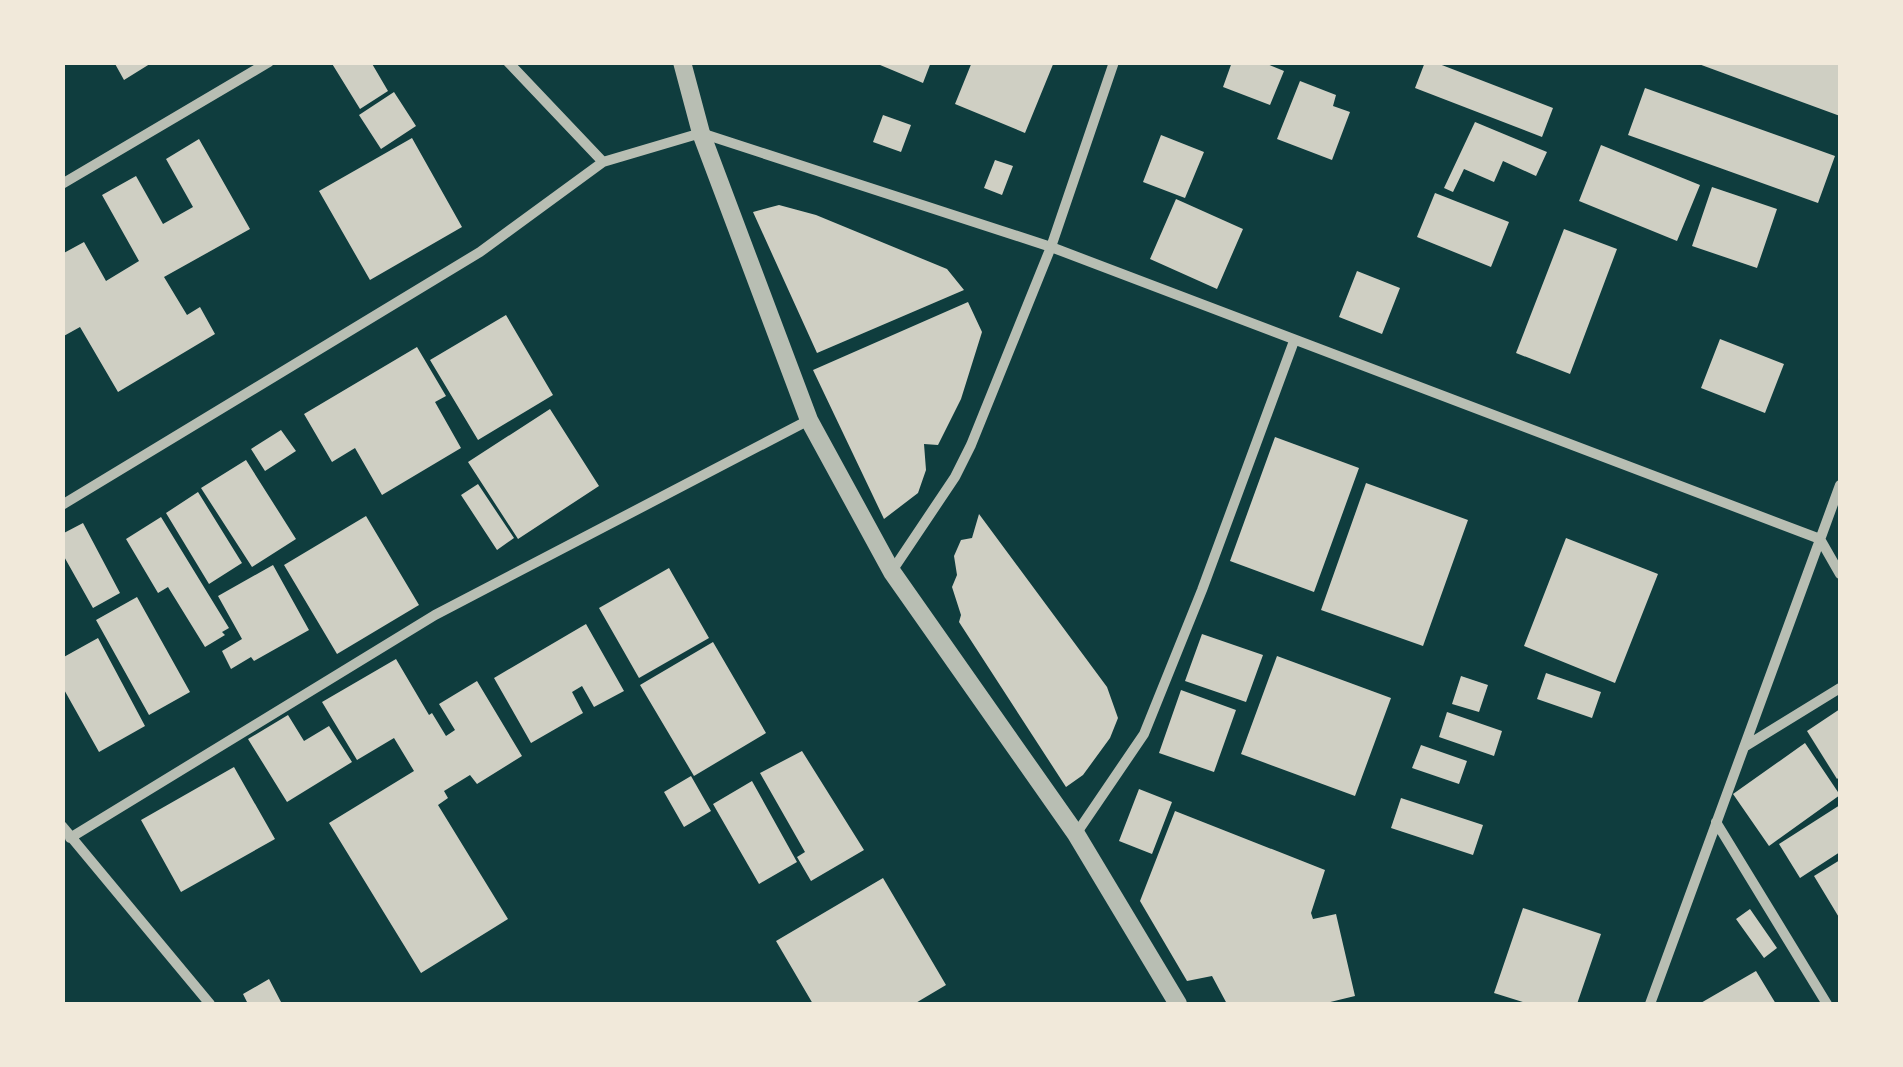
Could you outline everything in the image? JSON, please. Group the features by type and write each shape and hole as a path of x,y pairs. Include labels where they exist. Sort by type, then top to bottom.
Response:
{"street":[{"path":"62,184 268,62"},
{"path":"508,62 603,162"},
{"path":"682,62 701,132 808,420 892,572 1076,834 1178,1004"},
{"path":"892,572 955,477 971,445 1051,247 1114,62"},
{"path":"62,506 480,252 603,162 701,132 1051,247 1820,539 1840,574"},
{"path":"1076,834 1144,734 1294,341"},
{"path":"70,838 435,615 808,420"},
{"path":"1650,1004 1840,485"},
{"path":"1744,747 1840,688"},
{"path":"1716,822 1828,1004"},
{"path":"62,826 210,1004"}],"building":[{"path":"114,62 153,62 124,80"},
{"path":"331,62 371,62 388,91 360,109"},
{"path":"873,62 931,62 923,83"},
{"path":"972,62 1054,62 1025,133 955,104"},
{"path":"1232,62 1262,62 1284,71 1270,105 1223,87"},
{"path":"1425,62 1434,62 1553,108 1542,137 1415,88"},
{"path":"1840,62 1840,116 1696,63"},
{"path":"1300,81 1336,95 1333,106 1350,112 1332,160 1277,139"},
{"path":"1645,88 1835,156 1818,203 1628,135"},
{"path":"394,92 416,126 381,149 359,115"},
{"path":"883,115 911,125 901,152 873,142"},
{"path":"1475,122 1547,152 1536,176 1503,161 1494,182 1464,169 1453,192 1444,188"},
{"path":"1161,135 1204,152 1185,198 1143,182"},
{"path":"412,138 462,227 370,280 319,191"},
{"path":"199,139 250,229 164,277 187,315 200,307 215,334 118,392 80,327 62,337 62,254 84,242 106,281 139,261 102,195 136,176 163,224 193,207 166,159"},
{"path":"1601,145 1700,185 1677,241 1579,201"},
{"path":"995,160 1013,166 1002,195 984,188"},
{"path":"1712,187 1777,209 1757,268 1692,246"},
{"path":"1435,193 1509,222 1491,267 1417,237"},
{"path":"1176,199 1243,229 1217,289 1150,259"},
{"path":"779,205 816,215 947,269 964,290 817,353 753,212"},
{"path":"1564,229 1617,249 1570,374 1516,353"},
{"path":"1357,271 1400,288 1382,334 1339,317"},
{"path":"968,302 982,332 961,399 938,445 924,444 926,470 918,493 884,519 813,370"},
{"path":"506,315 553,395 478,440 430,360"},
{"path":"1720,339 1784,364 1765,413 1701,388"},
{"path":"417,347 446,396 435,402 461,448 382,495 355,448 332,462 304,414"},
{"path":"550,409 599,486 518,539 468,462"},
{"path":"281,430 296,451 265,471 251,449"},
{"path":"1275,437 1359,468 1314,592 1230,561"},
{"path":"246,460 296,539 252,567 201,488"},
{"path":"1366,483 1468,520 1423,646 1321,610"},
{"path":"478,484 514,538 497,550 461,495"},
{"path":"198,492 242,563 209,584 166,513"},
{"path":"979,514 1107,687 1118,718 1110,738 1083,775 1066,787 959,622 961,615 952,587 957,575 954,556 961,540 972,538"},
{"path":"366,516 419,605 337,654 284,565"},
{"path":"161,517 229,628 222,632 225,635 205,647 168,587 158,593 126,539"},
{"path":"83,523 120,593 93,608 62,553 62,534"},
{"path":"1566,538 1658,574 1615,683 1524,646"},
{"path":"273,565 309,630 254,661 251,657 231,669 222,651 242,639 218,596"},
{"path":"669,568 709,638 639,678 599,608"},
{"path":"137,597 190,692 149,715 96,620"},
{"path":"586,624 624,691 594,707 582,686 572,692 583,713 531,743 494,678"},
{"path":"1202,634 1263,655 1246,702 1185,681"},
{"path":"98,638 145,726 99,752 62,686 62,658"},
{"path":"713,642 766,733 694,776 640,685"},
{"path":"1277,656 1391,698 1355,796 1241,754"},
{"path":"396,659 446,736 455,730 439,704 477,681 522,756 477,784 470,775 444,791 448,798 438,805 508,919 421,973 329,823 414,771 394,738 357,760 322,702"},
{"path":"1546,673 1601,692 1592,718 1537,699"},
{"path":"1461,676 1488,685 1479,712 1452,704"},
{"path":"1181,690 1236,710 1214,772 1159,753"},
{"path":"1840,709 1840,776 1837,779 1807,731"},
{"path":"1447,712 1502,731 1494,756 1439,737"},
{"path":"288,715 304,741 329,726 352,762 287,802 248,739"},
{"path":"1805,743 1840,795 1769,846 1733,794"},
{"path":"1421,745 1467,761 1459,784 1412,768"},
{"path":"802,751 864,850 811,881 797,857 805,852 760,773"},
{"path":"234,767 275,839 181,892 141,820"},
{"path":"691,776 711,811 684,827 664,792"},
{"path":"752,781 797,862 759,884 713,804"},
{"path":"1139,789 1172,802 1152,854 1119,841"},
{"path":"1401,798 1483,825 1473,855 1391,828"},
{"path":"1840,805 1840,852 1800,878 1779,844"},
{"path":"1175,811 1325,870 1311,913 1313,919 1336,914 1355,996 1322,1004 1227,1004 1212,976 1187,981 1140,901"},
{"path":"1840,860 1840,919 1814,876"},
{"path":"883,878 946,985 914,1004 813,1004 776,941"},
{"path":"1523,908 1601,934 1577,1004 1529,1004 1494,993"},
{"path":"1750,909 1777,948 1764,958 1736,919"},
{"path":"1756,971 1776,1004 1699,1004"},
{"path":"269,979 281,1002 248,1004 243,994"}]}
